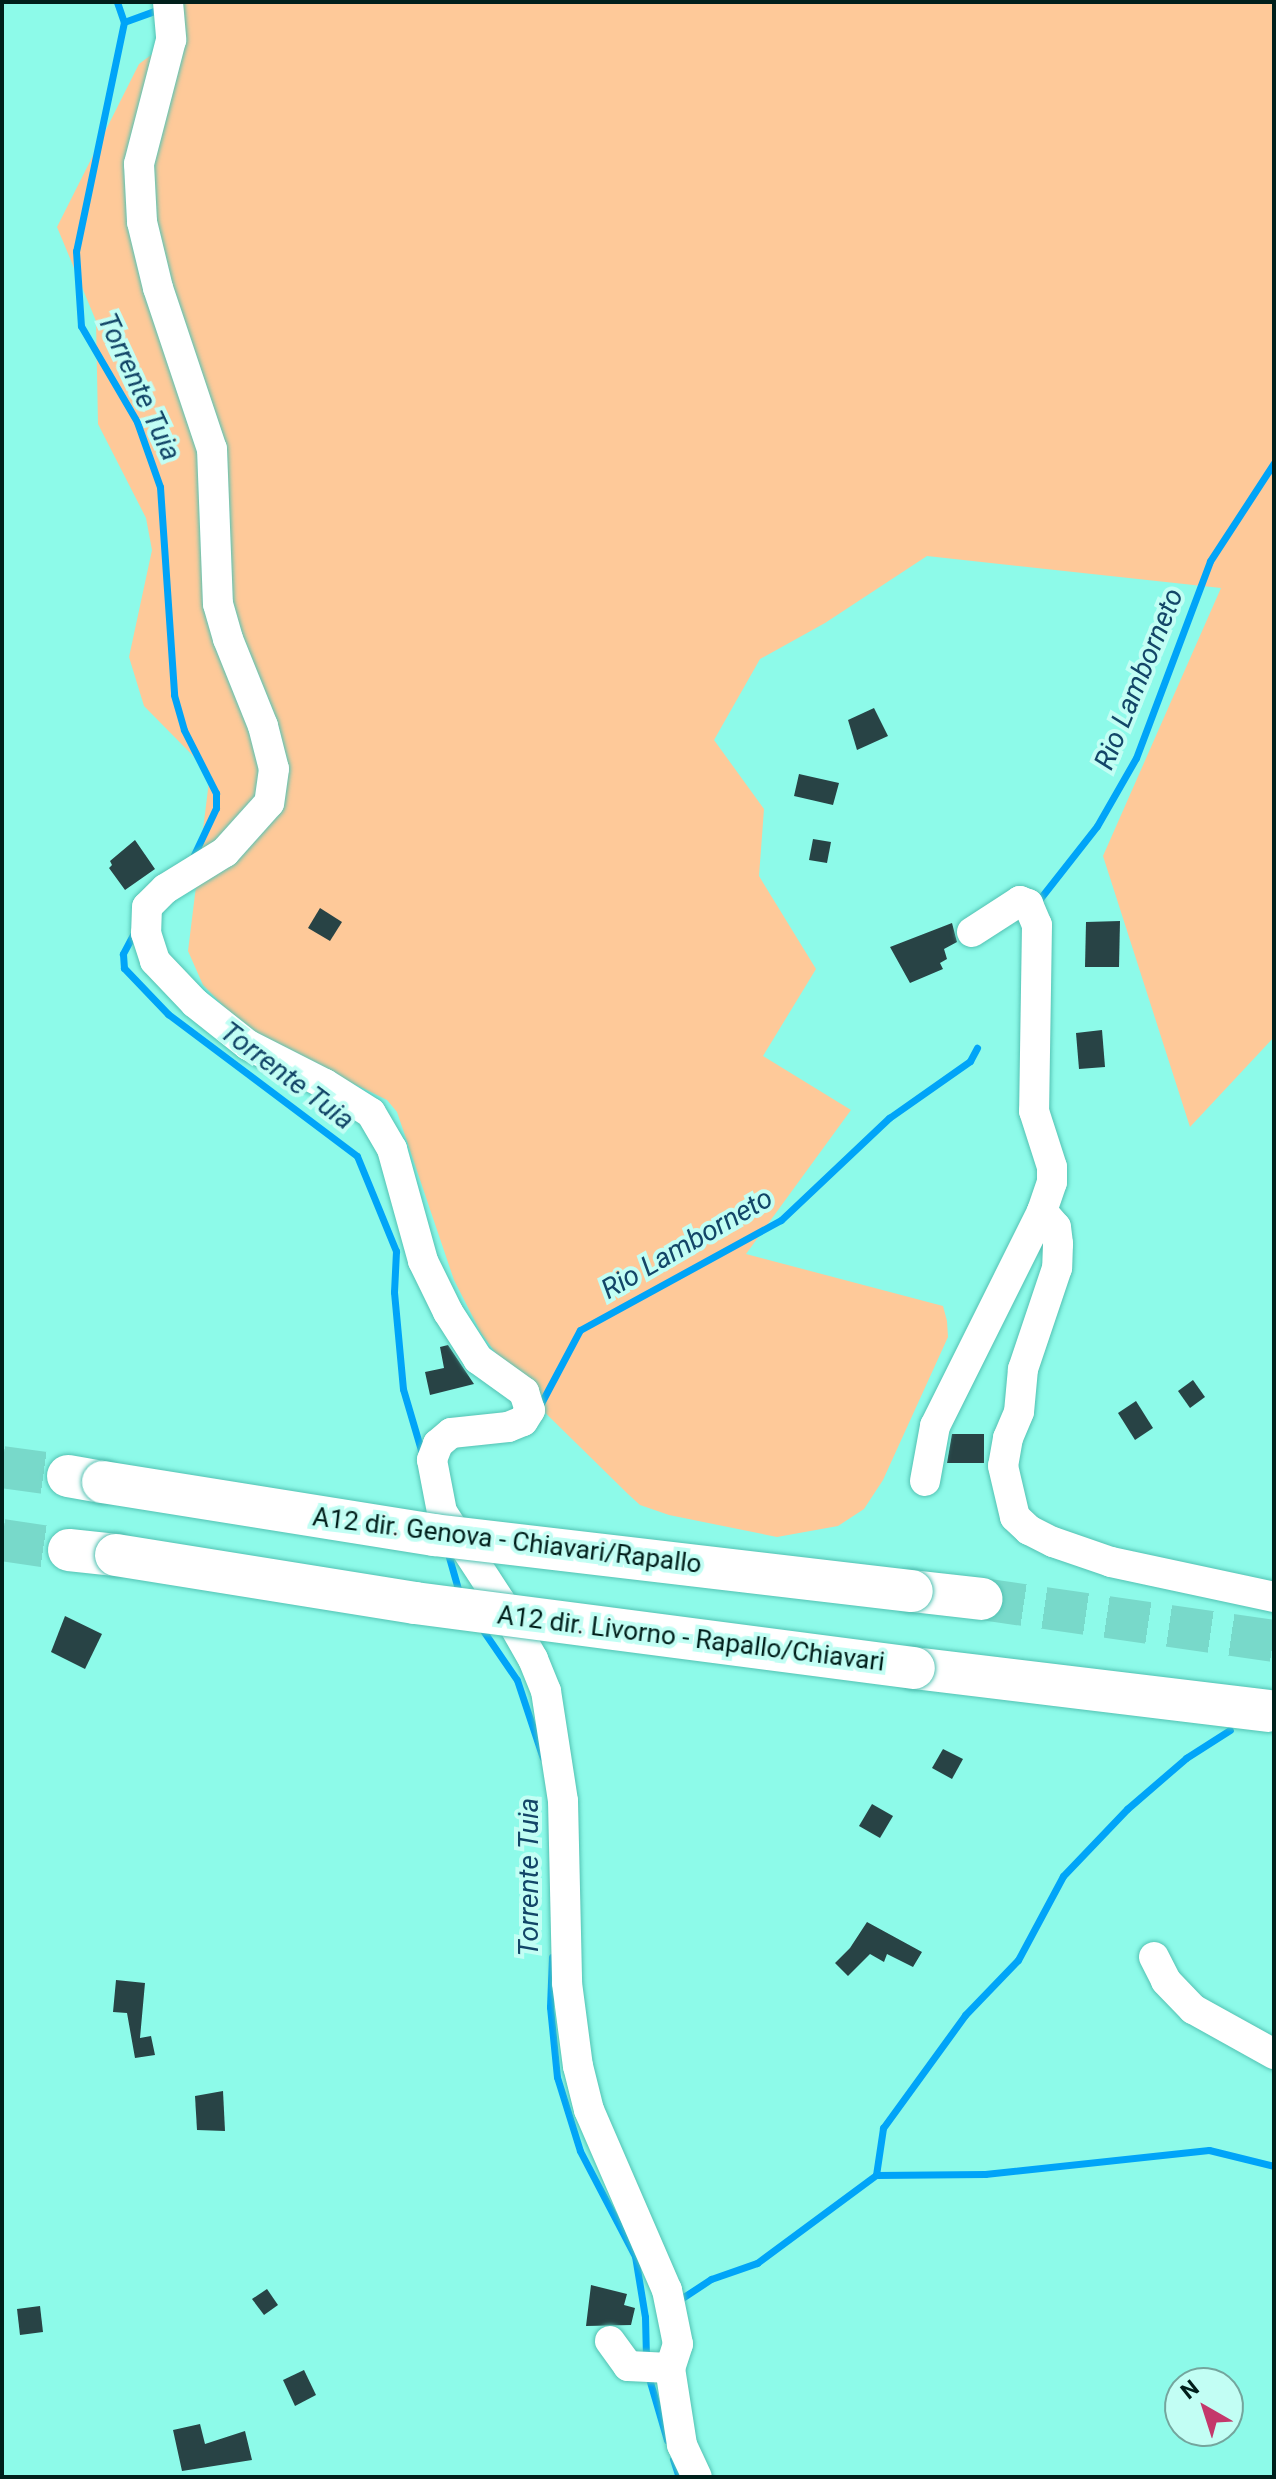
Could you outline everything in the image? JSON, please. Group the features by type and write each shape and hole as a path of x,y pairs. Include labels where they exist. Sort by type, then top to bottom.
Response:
{"highway":[{"name":"A12 dir. Genova - Chiavari/Rapallo","path":"85,1479 434,1535 982,1599"},
{"name":"A12 dir. Livorno - Rapallo/Chiavari","path":"69,1550 415,1603 1268,1711"}],"street":[{"path":"168,2 171,40 139,164 142,222 158,288 212,449 218,604 228,639 263,726 274,769 269,803 225,852 165,889 147,907 146,933 155,961 195,1003 248,1045 325,1084 371,1113 392,1149 423,1261 448,1312 478,1359 524,1392 530,1410 523,1421 508,1427 451,1433 438,1444 432,1460 442,1512 513,1624 546,1691 563,1801 567,1983 578,2066 589,2110 667,2290 678,2344 670,2368 682,2445 697,2477"},
{"path":"925,1481 935,1426 1042,1211 1052,1182 1052,1167 1034,1111 1037,925 1028,904 1020,901 972,932"},
{"path":"1042,1211 1056,1227 1057,1268 1023,1369 1019,1412 1008,1438 1003,1466 1015,1517 1029,1530 1053,1542 1111,1562 1274,1597"},
{"path":"1154,1957 1166,1981 1193,2009 1274,2054"},
{"path":"610,2341 628,2366 670,2368"}],"shaded area":[{"path":"183,2 1274,2 1274,1037 1190,1127 1103,856 1221,588 927,556 825,623 760,659 714,740 764,809 759,876 816,969 763,1056 851,1110 746,1254 943,1306 947,1321 948,1337 883,1480 864,1509 838,1526 777,1537 669,1515 640,1505 524,1392 481,1333 454,1280 397,1112 387,1100 250,1033 203,985 188,951 210,773 144,706 129,657 152,550 146,518 98,424 96,321 57,227 139,64 171,40"}],"building":[{"path":"874,708 888,736 857,750 848,720"},
{"path":"799,774 839,783 833,805 794,796"},
{"path":"813,839 831,842 827,863 809,860"},
{"path":"135,840 155,869 125,890 109,868 112,865 110,861"},
{"path":"320,908 342,922 330,941 308,928"},
{"path":"1120,921 1119,967 1085,967 1086,922"},
{"path":"952,923 957,942 944,949 947,959 940,963 943,969 910,983 890,947"},
{"path":"1102,1030 1105,1067 1079,1069 1076,1033"},
{"path":"448,1345 474,1384 430,1395 425,1372 444,1368 440,1347"},
{"path":"1193,1380 1205,1397 1190,1408 1178,1391"},
{"path":"1136,1401 1153,1428 1135,1440 1118,1413"},
{"path":"952,1434 984,1434 984,1463 947,1463"},
{"path":"65,1616 102,1634 85,1669 51,1652"},
{"path":"943,1749 963,1759 952,1779 932,1768"},
{"path":"872,1804 893,1816 880,1838 859,1826"},
{"path":"867,1922 922,1952 913,1967 887,1954 884,1962 870,1954 848,1976 835,1963 850,1948"},
{"path":"116,1980 145,1983 140,2038 151,2036 155,2055 135,2058 127,2013 113,2012"},
{"path":"223,2091 225,2131 197,2130 195,2096"},
{"path":"591,2285 627,2294 624,2305 635,2308 631,2325 586,2326"},
{"path":"267,2289 278,2305 264,2315 252,2299"},
{"path":"40,2306 43,2332 20,2335 17,2309"},
{"path":"304,2370 316,2395 295,2406 283,2380"},
{"path":"200,2424 205,2444 245,2431 252,2460 182,2471 173,2430"}],"waterway":[{"name":"Torrente Tuia","path":"117,2 124,22 76,251 81,326 137,422 160,487 174,695 184,730 216,793 216,808 192,859"},
{"path":"124,22 159,9"},
{"name":"Rio Lamborneto","path":"1035,905 1097,826 1136,758 1210,561 1274,463"},
{"name":"Torrente Tuia","path":"135,931 123,954 124,968 168,1014 357,1156 396,1251 394,1292 403,1389 423,1457"},
{"name":"Rio Lamborneto","path":"539,1407 580,1330 781,1220 889,1118 970,1061 977,1048"},
{"name":"Torrente Tuia","path":"447,1550 460,1596"},
{"name":"Torrente Tuia","path":"480,1626 517,1680 543,1758"},
{"path":"876,2175 883,2128 965,2015 1018,1960 1063,1876 1127,1809 1186,1758 1230,1730"},
{"name":"Torrente Tuia","path":"552,1957 550,2007 557,2077 580,2151 635,2256 645,2317 646,2358"},
{"path":"676,2302 711,2279 757,2263 876,2175 985,2174 1209,2150 1274,2166"},
{"name":"Torrente Tuia","path":"648,2375 667,2440"},
{"name":"Torrente Tuia","path":"673,2459 679,2477"}],"tunnel":[{"path":"2,1467 68,1476"},
{"path":"2,1540 69,1550"},
{"path":"982,1599 1274,1641"}]}
